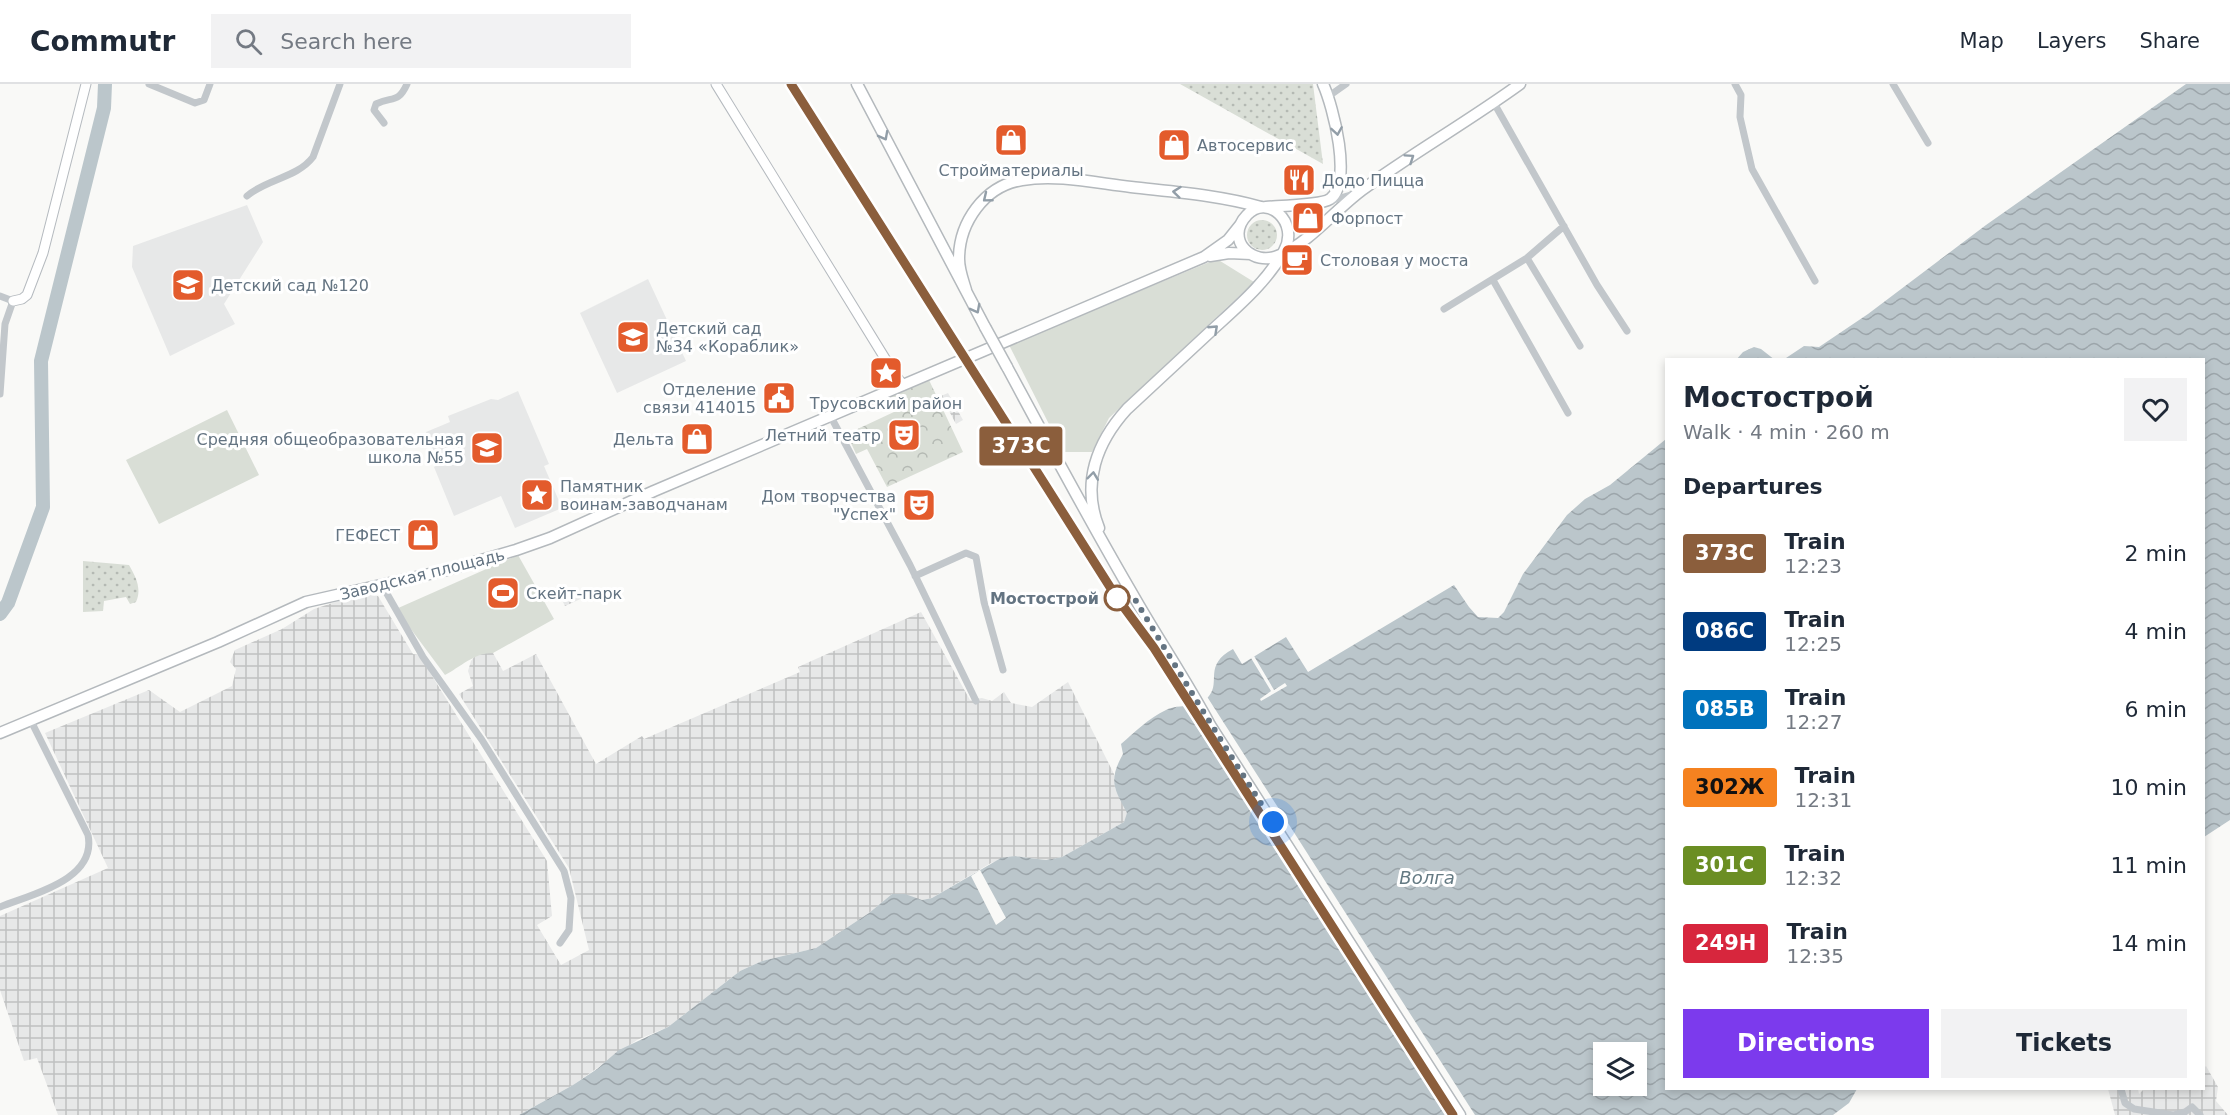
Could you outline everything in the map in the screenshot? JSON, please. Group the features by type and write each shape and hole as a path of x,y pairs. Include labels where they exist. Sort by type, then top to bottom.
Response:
{"main road":[{"path":"857,84 1007,367 1109,553 1210,724 1460,1115"},
{"path":"1204,257 1228,240 1248,213 1263,207 1323,202 1333,196 1340,179 1338,142 1329,96 1323,84"},
{"path":"1240,225 1240,239 1244,249 1251,254 1263,259 1282,254 1313,232 1362,191 1520,84"},
{"path":"966,290 959,262 962,237 969,220 987,196 1020,180 1059,179 1220,197 1263,207 1281,216 1289,228 1288,242 1282,254 1250,295 1127,408 1103,440 1097,456 1092,485 1096,521 1109,553"},
{"path":"1204,257 1223,253 1251,254"},
{"name":"Заводская площадь","path":"0,734 306,602 478,562 550,538 654,491 1204,257"},
{"path":"1192,690 1216,721 1468,1115"}],"street":[{"path":"0,296 13,302 27,295 43,253 86,84"},
{"path":"150,84 195,103 204,100 210,84"},
{"path":"247,196 255,189 307,165 313,157 340,84"},
{"path":"384,123 374,110 376,104 396,100 403,93 407,84"},
{"path":"716,84 894,374 903,385"},
{"path":"1329,96 1346,84"},
{"path":"1736,84 1741,95 1740,117 1752,169 1815,281"},
{"path":"1893,84 1928,142"},
{"path":"1494,103 1627,331"},
{"path":"1323,202 1362,191"},
{"path":"1444,309 1527,258 1564,226"},
{"path":"1527,258 1580,346"},
{"path":"1493,280 1568,413"},
{"path":"0,394 5,324 13,302"},
{"path":"831,417 874,494 976,701"},
{"path":"915,576 966,554 976,557 984,602 1003,670"},
{"path":"382,585 423,657 482,741 564,871 571,898 570,930 560,943"},
{"path":"0,907 68,879 82,864 90,848 88,835 31,721"},
{"path":"2121,1090 2125,1103 2134,1108 2174,1115 2192,1107 2200,1115"}],"shaded area":[{"name":"Детский сад №120","path":"247,205 263,242 224,304 235,324 170,356 132,267 133,246"},
{"name":"Детский сад №34 «Кораблик»","path":"648,279 686,361 617,393 580,313"},
{"name":"Средняя общеобразовательная школа №55","path":"518,391 549,464 544,466 562,508 515,528 501,496 454,516 434,467 439,464 426,432 450,422 448,416"},
{"path":"948,393 963,420 956,424 941,396"},
{"path":"584,590 587,596 565,606 562,600"},
{"path":"360,594 378,596 413,654 419,655 547,861 552,916 537,925 561,965 589,950 569,868 459,694 473,686 468,671 471,661 475,656 484,653 493,653 503,671 536,654 596,764 642,736 644,739 800,672 798,667 921,612 970,700 982,698 992,701 1004,692 1011,703 1032,707 1068,682 1114,774 1115,788 1128,813 1124,822 1062,857 1046,860 1015,856 991,863 932,898 922,900 892,894 869,913 816,948 762,961 740,971 668,1027 637,1040 573,1085 519,1115 58,1115 37,1058 24,1061 0,990 0,916 108,868 45,733 149,690 180,712 232,686 236,669 230,662 235,650 282,629 314,609"},
{"path":"2205,1067 2218,1087 2216,1101 2228,1115 2115,1115 2108,1090 2138,1090 2139,1094 2143,1090 2205,1090"}],"green space":[{"path":"1180,84 1313,84 1323,164"},
{"path":"1262,220 1268,221 1276,229 1276,241 1268,249 1262,250 1256,249 1248,241 1247,235 1248,229 1256,221"},
{"path":"1217,259 1254,282 1109,418 1092,452 1063,452 1009,345"},
{"path":"929,380 963,452 887,487 867,449 856,454 847,434 896,411 889,397"},
{"path":"227,410 259,475 159,524 126,460"},
{"path":"518,555 554,619 493,653 474,657 445,675 396,609"},
{"path":"83,561 129,565 138,588 136,602 130,604 126,597 104,601 103,611 83,612"}],"water":[{"path":"2186,84 2230,84 2230,820 2205,836 2205,358 1786,358 1804,346 1819,347 1868,314 1986,225"},
{"path":"1754,347 1761,349 1772,358 1738,358 1743,352"},
{"name":"Волга","path":"1665,440 1665,1090 1856,1090 1849,1103 1833,1115 519,1115 573,1085 619,1050 668,1027 740,971 762,961 816,948 869,913 892,894 905,894 922,900 932,898 1001,858 1015,856 1046,860 1062,857 1124,822 1127,813 1116,790 1114,778 1123,754 1121,744 1160,713 1171,708 1194,705 1209,696 1214,685 1215,667 1218,661 1233,649 1242,664 1286,637 1308,672 1454,585 1478,617 1498,618 1504,612 1523,574 1567,515 1585,499 1610,485"}],"pier":[{"path":"1254,656 1274,690 1285,683 1287,686 1261,701 1260,699 1271,691 1251,658"},
{"path":"1206,695 1475,1115 1449,1115 1186,704 1194,703"},
{"path":"980,870 1006,918 996,925 971,876"}],"waterway":[{"path":"0,614 8,603 43,507 41,361 104,108 105,84"}],"railway":[{"path":"791,84 1117,598 1154,648 1453,1115"}],"train":[{"name":"373C","path":"791,84 1117,598 1154,648 1453,1115"}],"place":[{"name":"Стройматериалы","path":"1011,140"},
{"name":"Автосервис","path":"1174,145"},
{"name":"Додо Пицца","path":"1299,180"},
{"name":"Форпост","path":"1308,218"},
{"name":"Столовая у моста","path":"1297,260"},
{"name":"Детский сад №120","path":"188,285"},
{"name":"Детский сад №34 «Кораблик»","path":"633,337"},
{"name":"Трусовский район","path":"886,373"},
{"name":"Отделение связи 414015","path":"779,398"},
{"name":"Летний театр","path":"904,435"},
{"name":"Дельта","path":"697,439"},
{"name":"Средняя общеобразовательная школа №55","path":"487,448"},
{"name":"Памятник воинам-заводчанам","path":"537,495"},
{"name":"Дом творчества \"Успех\"","path":"919,505"},
{"name":"ГЕФЕСТ","path":"423,535"},
{"name":"Скейт-парк","path":"503,593"},
{"name":"Мостострой","path":"1117,598"}],"route":[{"path":"1117,598 1133,596 1192,690 1210,724 1273,822"}]}
